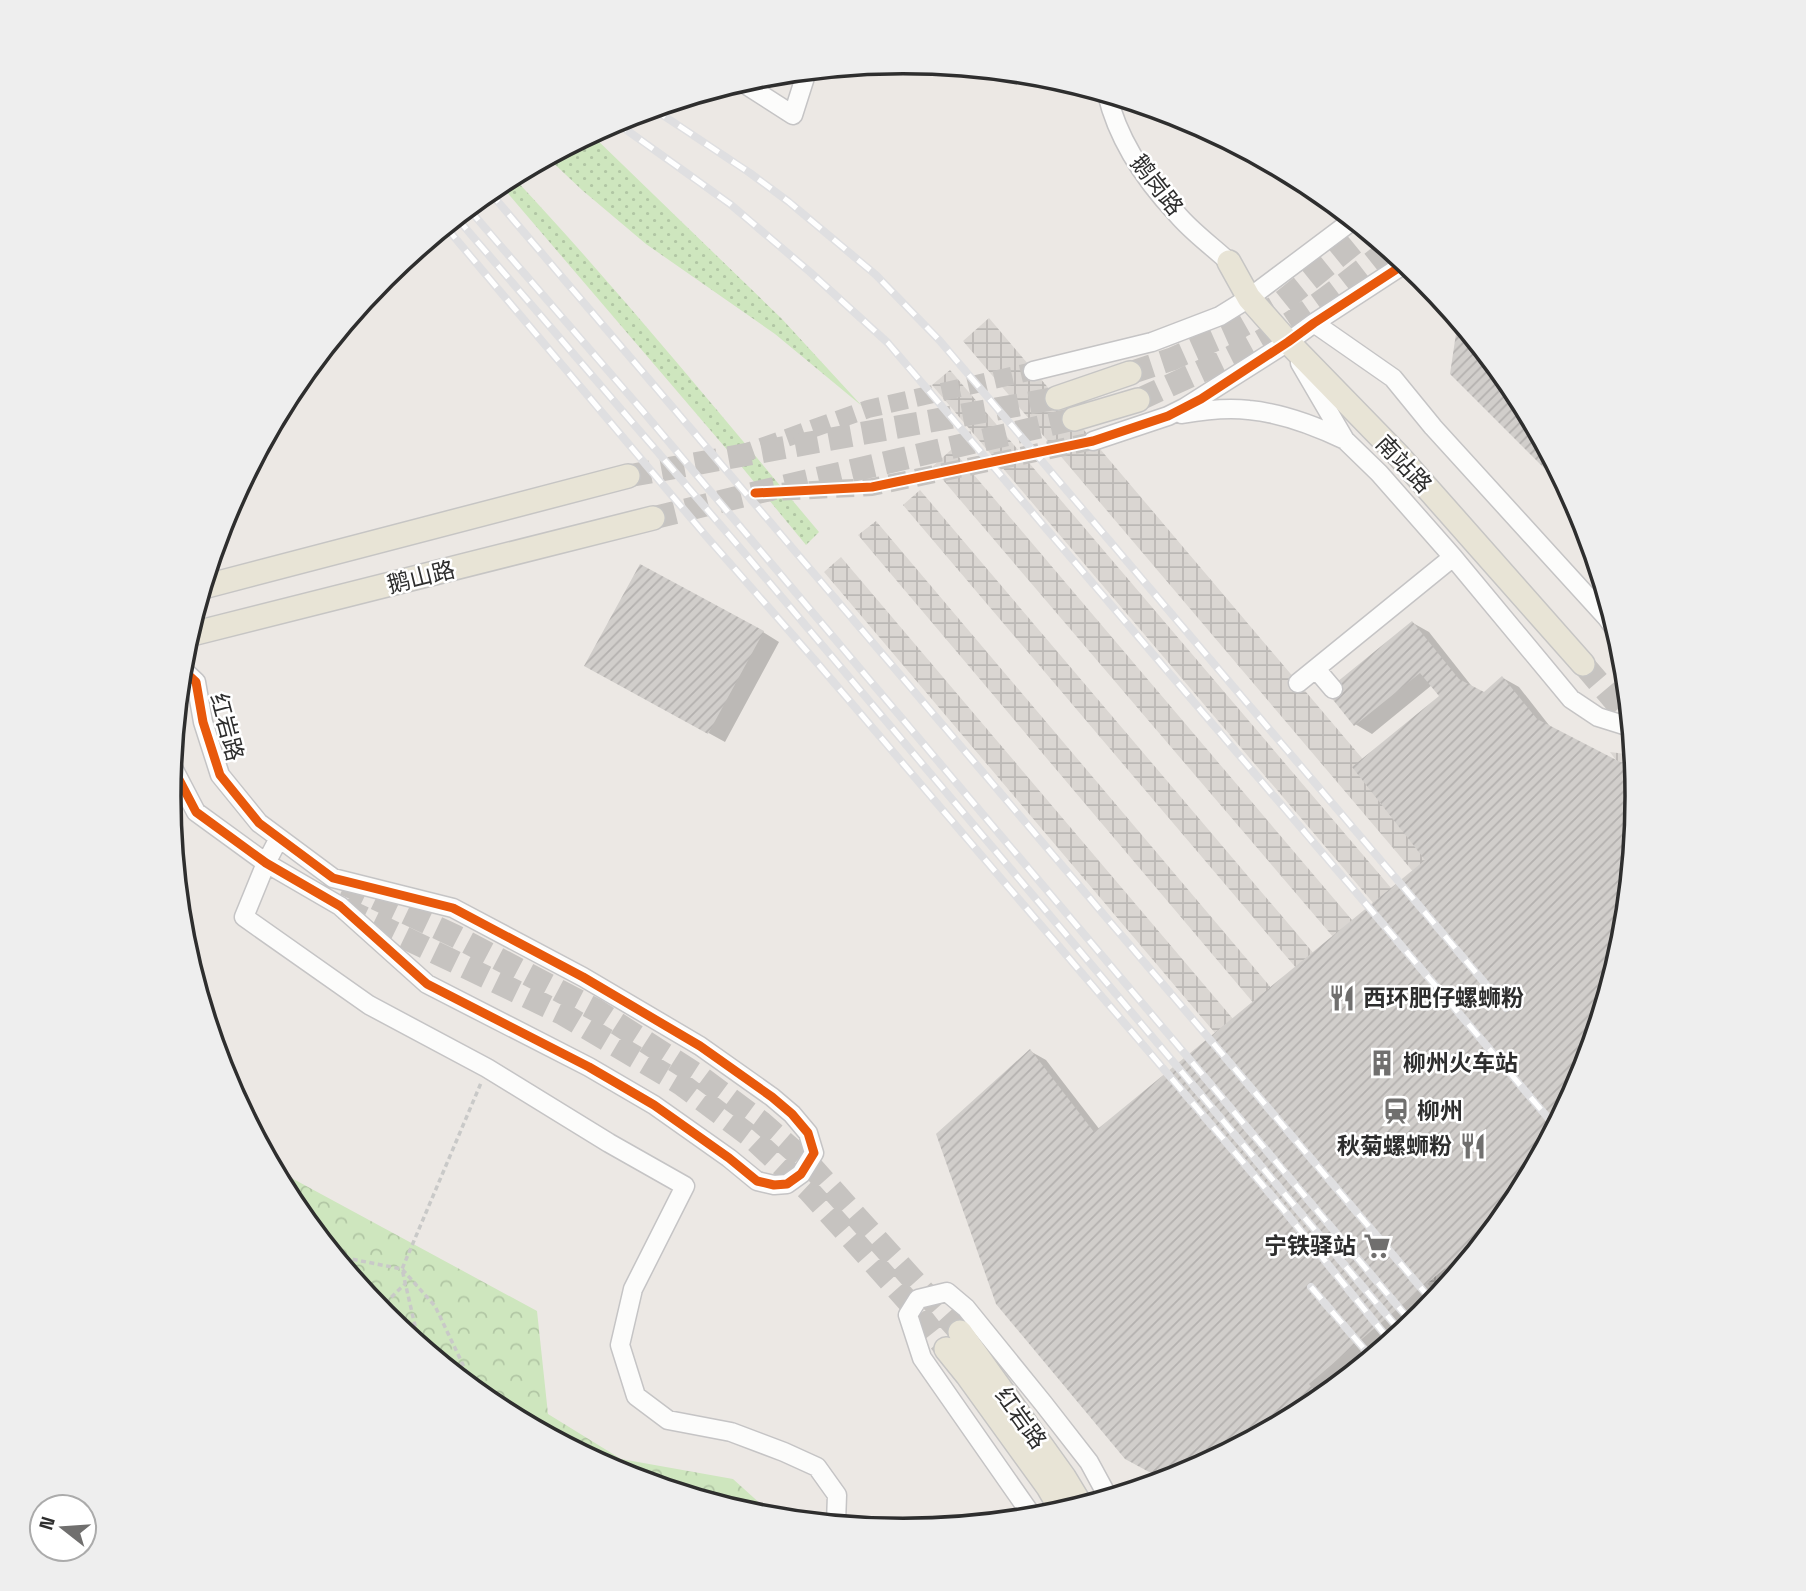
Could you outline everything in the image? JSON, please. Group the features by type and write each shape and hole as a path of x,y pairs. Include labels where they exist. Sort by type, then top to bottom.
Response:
{"main road":[{"name":"南站路","path":"1229,262 1249,298 1399,456 1583,664"},
{"path":"1057,398 1130,373"},
{"path":"1074,419 1138,400"},
{"name":"鹅山路","path":"213,584 628,476"},
{"name":"鹅山路","path":"201,632 653,518"},
{"name":"红岩路","path":"1056,1501 967,1375 953,1341 1064,1477 1076,1496"}],"street":[{"path":"753,89 793,115 804,81"},
{"name":"鹅岗路","path":"1109,104 1112,117 1134,161 1177,215 1229,262"},
{"path":"1033,371 1152,342 1220,316 1249,298 1346,225"},
{"path":"1093,441 1168,415 1201,399 1397,269"},
{"path":"1314,323 1393,378 1433,427 1600,609"},
{"path":"1288,342 1345,440 1379,473 1453,557 1571,699 1598,717 1621,724"},
{"path":"1168,415 1214,409 1250,410 1322,429 1345,440"},
{"path":"1298,683 1453,557"},
{"path":"1316,668 1333,689"},
{"name":"红岩路","path":"191,678 195,682 203,722 220,775 259,823 333,878 453,908 583,977 700,1046 792,1114 808,1133 814,1153 801,1174 787,1184 774,1185 757,1181 654,1105 589,1067 427,984 340,906 266,863"},
{"path":"181,784 196,812 266,863"},
{"path":"279,838 244,917 369,1004 487,1069 685,1186 633,1289 620,1345 636,1396 668,1419 731,1432 784,1451 817,1467 837,1495 836,1514"},
{"path":"1026,1507 922,1358 908,1315 918,1299 947,1292 965,1308 1090,1462 1104,1489"}],"path":[{"path":"415,1327 402,1269 487,1069"},
{"path":"349,1259 402,1269 435,1306 465,1370"},
{"path":"387,1301 405,1284"}],"green space":[{"path":"598,141 782,319 862,406 775,334 646,244 554,164"},
{"path":"520,184 630,307 819,532 806,545 507,192"},
{"path":"291,1178 537,1311 548,1414 621,1459 733,1479 760,1504 716,1493 627,1463 542,1421 502,1396 463,1368 392,1306 330,1235"}],"shaded area":[{"path":"989,318 1588,1025 1574,1061 963,341"},
{"path":"950,370 1562,1089 1552,1113 932,385"},
{"path":"952,449 1538,1139 1525,1162 932,467"},
{"path":"920,490 1510,1185 1497,1205 903,505"},
{"path":"876,521 1478,1232 1463,1251 858,535"},
{"path":"841,557 1447,1271 1431,1288 824,572"},
{"path":"1610,752 1623,754 1624,771"}],"building":[{"path":"1456,332 1503,394 1550,474 1450,374"},
{"path":"640,564 764,631 708,734 584,666"},
{"name":"柳州火车站","path":"1412,621 1459,679 1484,692 1502,676 1537,719 1624,764 1623,843 1611,936 1587,1028 1551,1115 1503,1197 1458,1257 1309,1384 1313,1389 1304,1396 1222,1443 1151,1473 1125,1459 996,1304 936,1134 1030,1049 1094,1132 1425,860 1352,767 1439,696 1420,673 1354,726 1326,691"}],"tunnel":[{"path":"1130,373 1172,359 1226,335 1277,306 1361,238"},
{"path":"1138,400 1256,344 1334,292 1381,255"},
{"path":"736,456 868,409 1033,371"},
{"path":"628,476 1057,398"},
{"path":"653,518 1074,419"},
{"path":"755,493 872,487 1093,441"},
{"path":"1583,664 1619,707"},
{"path":"345,884 455,936 596,1010 702,1078 761,1122 811,1166 960,1332"},
{"path":"343,908 563,1014 681,1084 750,1136 809,1191 914,1308 946,1349"}],"railway":[{"path":"663,115 789,202 876,275 940,341 1506,1008"},
{"path":"625,129 730,204 888,343 1549,1119"},
{"path":"496,199 1426,1293"},
{"path":"474,215 1405,1314"},
{"path":"462,224 747,556 1394,1324"},
{"path":"451,233 706,536 1283,1209 1384,1334"},
{"path":"1311,1287 1365,1350"}],"cycle path":[{"path":"755,493 872,487 1093,441 1168,416 1201,399 1397,269"},
{"path":"181,784 196,812 266,863 340,906 427,984 589,1067 654,1105 757,1181 774,1185 787,1184 801,1174 814,1153 808,1133 792,1114 700,1046 583,977 453,908 333,878 259,823 220,775 203,722 196,682 191,677"}],"place":[{"name":"西环肥仔螺蛳粉","path":"1342,998"},
{"name":"柳州火车站","path":"1382,1063"},
{"name":"柳州","path":"1396,1111"},
{"name":"秋菊螺蛳粉","path":"1473,1146"},
{"name":"宁铁驿站","path":"1377,1246"}]}
